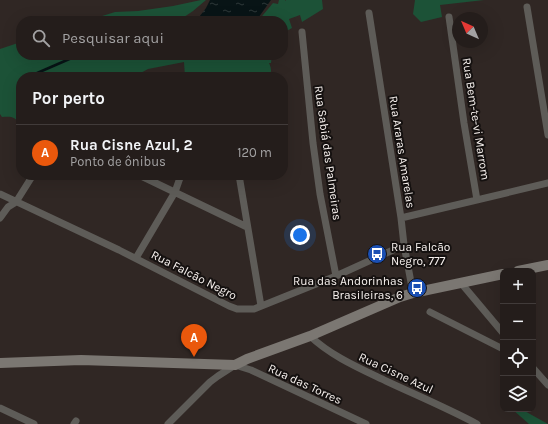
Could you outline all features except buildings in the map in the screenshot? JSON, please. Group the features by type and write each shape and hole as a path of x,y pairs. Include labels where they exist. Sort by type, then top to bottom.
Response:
{"street":[{"path":"527,7 548,135"},
{"name":"Rua Araras Amarelas","path":"369,13 404,245 413,293"},
{"name":"Rua Bem-te-vi Marrom","path":"449,17 464,123 477,200"},
{"name":"Rua Sabiá das Palmeiras","path":"302,32 320,194 336,276"},
{"path":"0,218 8,207 16,202 30,180"},
{"path":"150,180 248,227"},
{"path":"136,258 175,192 180,180"},
{"path":"240,180 261,306"},
{"path":"401,218 548,183"},
{"name":"Rua Falcão Negro","path":"0,194 136,258 237,309 261,306 336,276 404,245"},
{"path":"533,268 548,265"},
{"path":"168,424 210,382 235,365 247,359 310,336 400,297 500,275"},
{"path":"461,283 500,329"},
{"path":"430,312 500,347"},
{"name":"Rua Cisne Azul","path":"310,336 324,349 338,357 455,412 476,424"},
{"path":"0,363 81,360 235,365"},
{"name":"Rua das Torres","path":"235,365 250,370 366,424"},
{"path":"536,371 548,384"},
{"path":"0,408 34,424"}],"green space":[{"path":"206,0 186,16 102,16 115,12 138,11"},
{"path":"279,0 322,0 323,9 302,22 300,15 289,19 292,28 288,30 288,16 262,16 273,3 278,4"},
{"path":"415,0 484,0 440,5 442,17 421,22 413,14"},
{"path":"16,44 16,60 271,60 271,63 269,63 271,72 185,72 184,62 148,69 142,72 16,72 16,120 13,118 2,117 0,114 0,49"},
{"path":"515,412 526,412 548,424 529,424"}],"water":[{"path":"210,0 271,0 260,16 200,16"}],"waterway":[{"path":"40,72 67,60"}],"place":[{"name":"Rua Falcão Negro, 777","path":"377,254"},
{"name":"Rua das Andorinhas Brasileiras, 6","path":"417,288"},
{"name":"Rua Cisne Azul, 2","path":"194,357"}]}
